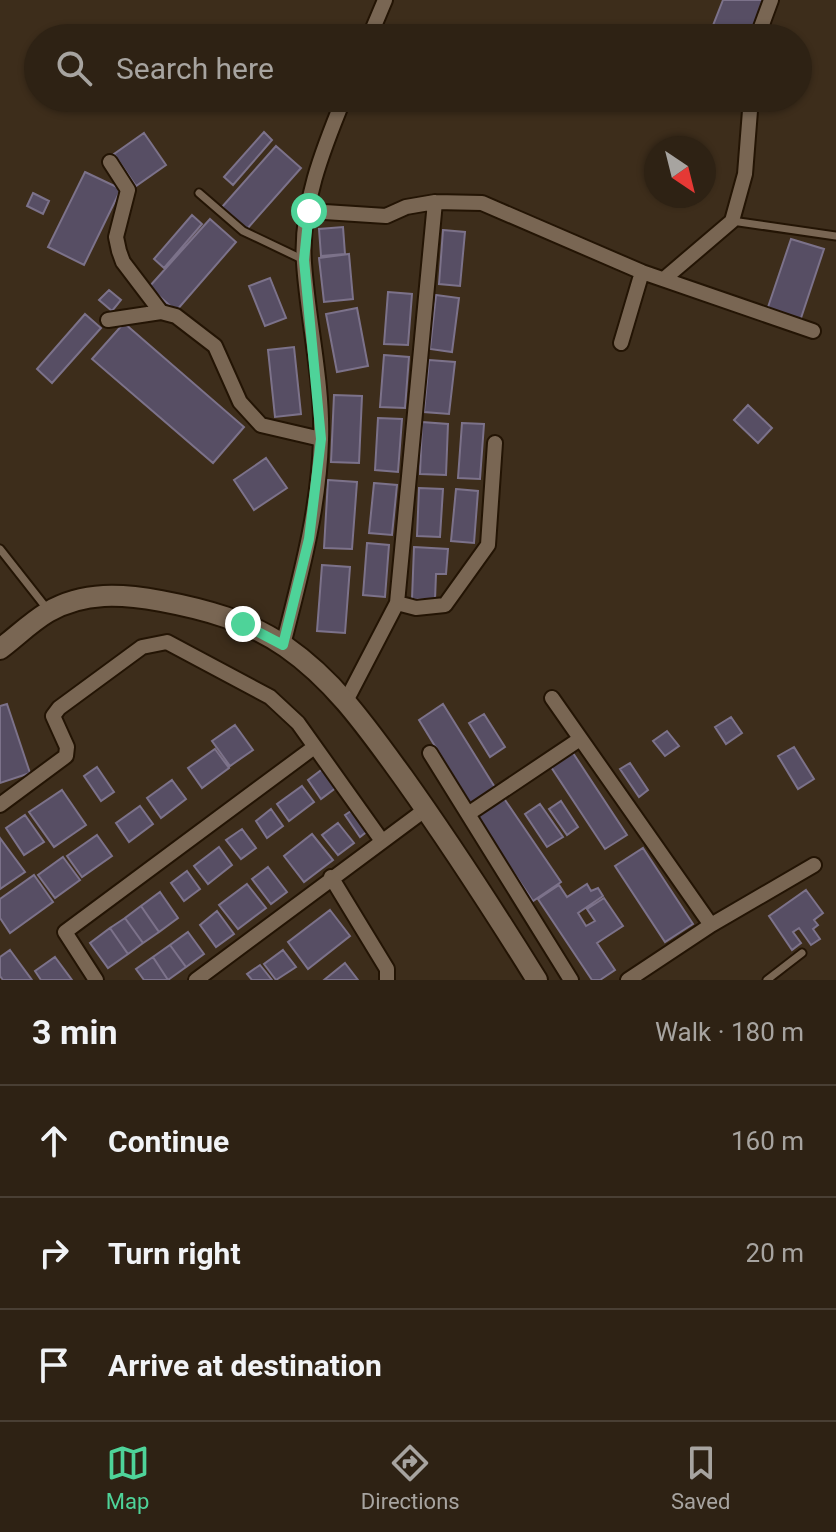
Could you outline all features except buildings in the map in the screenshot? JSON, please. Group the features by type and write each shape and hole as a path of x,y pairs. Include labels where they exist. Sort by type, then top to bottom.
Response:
{"street":[{"path":"375,24 385,0"},
{"path":"762,24 771,0"},
{"path":"283,645 309,539 321,439 304,260 309,211 322,151 338,112"},
{"path":"664,279 732,221 745,174 750,112"},
{"path":"110,162 128,190 116,237 123,262 161,312"},
{"path":"309,211 386,216 406,207 435,202 482,203 642,272 813,331"},
{"path":"346,701 397,603 435,202"},
{"path":"621,343 642,272"},
{"path":"108,320 161,312 176,316 215,346 240,402 261,425 321,439"},
{"path":"397,603 416,608 445,605 488,545 495,443"},
{"path":"0,649 49,611 96,596 136,597 224,617 283,645 313,667 346,701 463,861 537,980"},
{"path":"0,805 66,756 67,747 53,716 59,708 142,647 167,642 270,697 298,723 382,841"},
{"path":"552,698 711,925"},
{"path":"468,814 580,739"},
{"path":"96,980 65,932 313,748"},
{"path":"430,753 571,980"},
{"path":"196,980 426,809"},
{"path":"463,861 485,844"},
{"path":"628,980 711,925 814,865"},
{"path":"331,877 387,969 387,980"}],"lane":[{"path":"199,193 243,231 304,260"},
{"path":"732,221 836,236"},
{"path":"0,549 49,611"},
{"path":"767,980 802,953"}],"route":[{"path":"243,624 283,645 309,539 321,439 304,260 309,211"}]}
